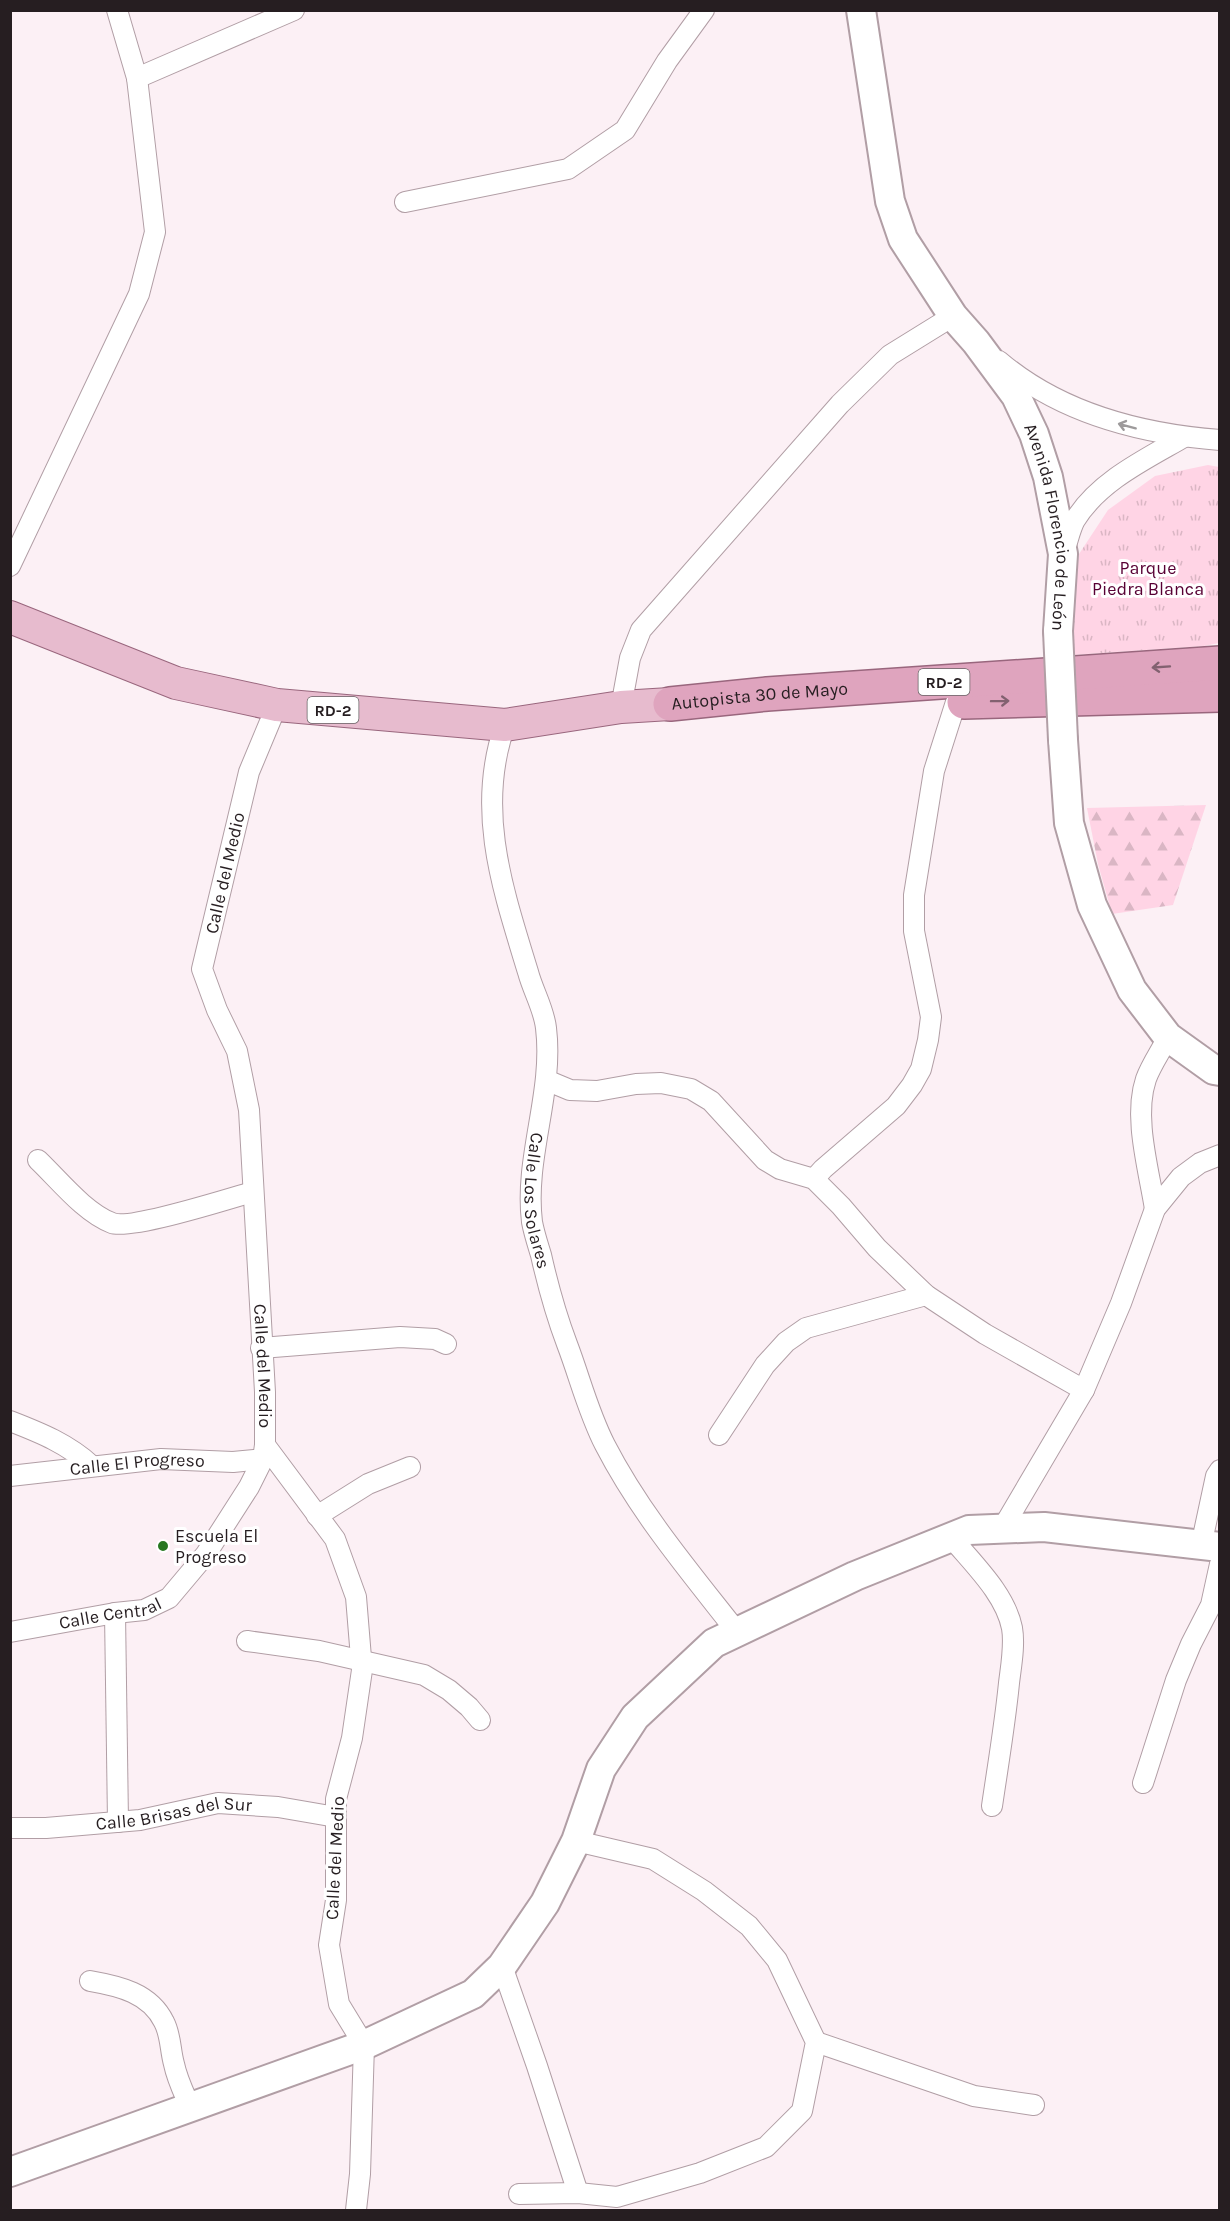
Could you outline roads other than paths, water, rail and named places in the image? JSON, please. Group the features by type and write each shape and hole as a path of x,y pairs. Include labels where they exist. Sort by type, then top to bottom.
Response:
{"highway":[{"name":"Autopista 30 de Mayo","path":"670,704 767,694 1220,663"},
{"name":"Autopista 30 de Mayo","path":"670,704 769,715 956,702 1216,697"}],"main road":[{"name":"Avenida Florencio de León","path":"861,10 890,201 903,239 952,316 976,342 1016,396 1034,434 1048,477 1063,554 1058,631 1069,823 1092,905 1132,990 1168,1037 1214,1070 1220,1071"},
{"name":"RD-2","path":"10,616 176,683 277,705 505,725 621,707 670,704"},
{"path":"10,2172 364,2045 473,1994 502,1966 545,1903 576,1841 601,1769 635,1717 714,1643 855,1576 969,1530 1044,1527 1213,1552"}],"street":[{"path":"10,566 139,294 155,232 137,78 117,10"},
{"path":"137,78 294,10"},
{"path":"405,202 568,170 625,130 667,61 704,10"},
{"path":"621,707 630,658 641,630 840,404 890,355 952,316"},
{"path":"976,342 1011,371 1044,392 1092,415 1131,427 1184,437 1220,440"},
{"path":"1063,554 1075,521 1097,494 1126,469 1184,437"},
{"path":"814,1179 823,1168 896,1106 912,1085 921,1068 931,1017 914,932 914,896 934,771 956,702"},
{"name":"Calle del Medio","path":"277,705 249,772 202,969 217,1010 237,1051 249,1110 265,1392 264,1452 335,1539 356,1597 362,1660 352,1738 336,1799 336,1900 329,1945 339,2004 364,2045"},
{"name":"Calle Los Solares","path":"505,725 492,777 495,853 528,975 546,1027 546,1080 534,1148 532,1223 554,1308 586,1402 605,1445 664,1538 737,1632"},
{"path":"1155,1209 1142,1131 1143,1100 1146,1079 1168,1037"},
{"path":"546,1080 570,1090 597,1091 636,1084 661,1083 691,1089 711,1101 765,1160 780,1168 814,1179 842,1206 877,1248 926,1295 985,1334 1084,1390"},
{"path":"1002,1529 1084,1390 1121,1303 1155,1209 1181,1177 1200,1163 1220,1155"},
{"path":"38,1160 87,1208 114,1224 182,1212 252,1192"},
{"path":"719,1435 765,1365 786,1342 806,1328 926,1295"},
{"path":"261,1348 400,1337 435,1339 446,1344"},
{"path":"10,1421 45,1434 76,1450 92,1466"},
{"name":"Calle El Progreso","path":"10,1476 161,1459 233,1462 264,1452"},
{"name":"Calle Central","path":"10,1632 144,1610 169,1598 206,1554 249,1487 264,1452"},
{"path":"317,1516 368,1484 410,1467"},
{"path":"1143,1783 1176,1680 1211,1605 1216,1476 1220,1470"},
{"path":"951,1537 990,1584 1012,1628 1009,1688 992,1806"},
{"path":"115,1613 118,1822"},
{"path":"247,1641 319,1651 424,1675 449,1690 480,1720"},
{"name":"Calle Brisas del Sur","path":"10,1828 46,1828 140,1820 218,1803 278,1807 336,1817"},
{"path":"519,2194 578,2193 617,2197 700,2173 766,2147 802,2111 816,2042 777,1960 749,1926 704,1891 653,1859 576,1841"},
{"path":"502,1966 578,2193"},
{"path":"90,1980 120,1986 138,1994 154,2007 164,2023 171,2044 173,2063 190,2107"},
{"path":"816,2042 974,2096 1034,2105"},
{"path":"356,2211 360,2174 364,2045"}],"place":[{"name":"Escuela El Progreso","path":"163,1546"}],"park label":[{"name":"Parque Piedra Blanca","path":"1148,578"}]}
